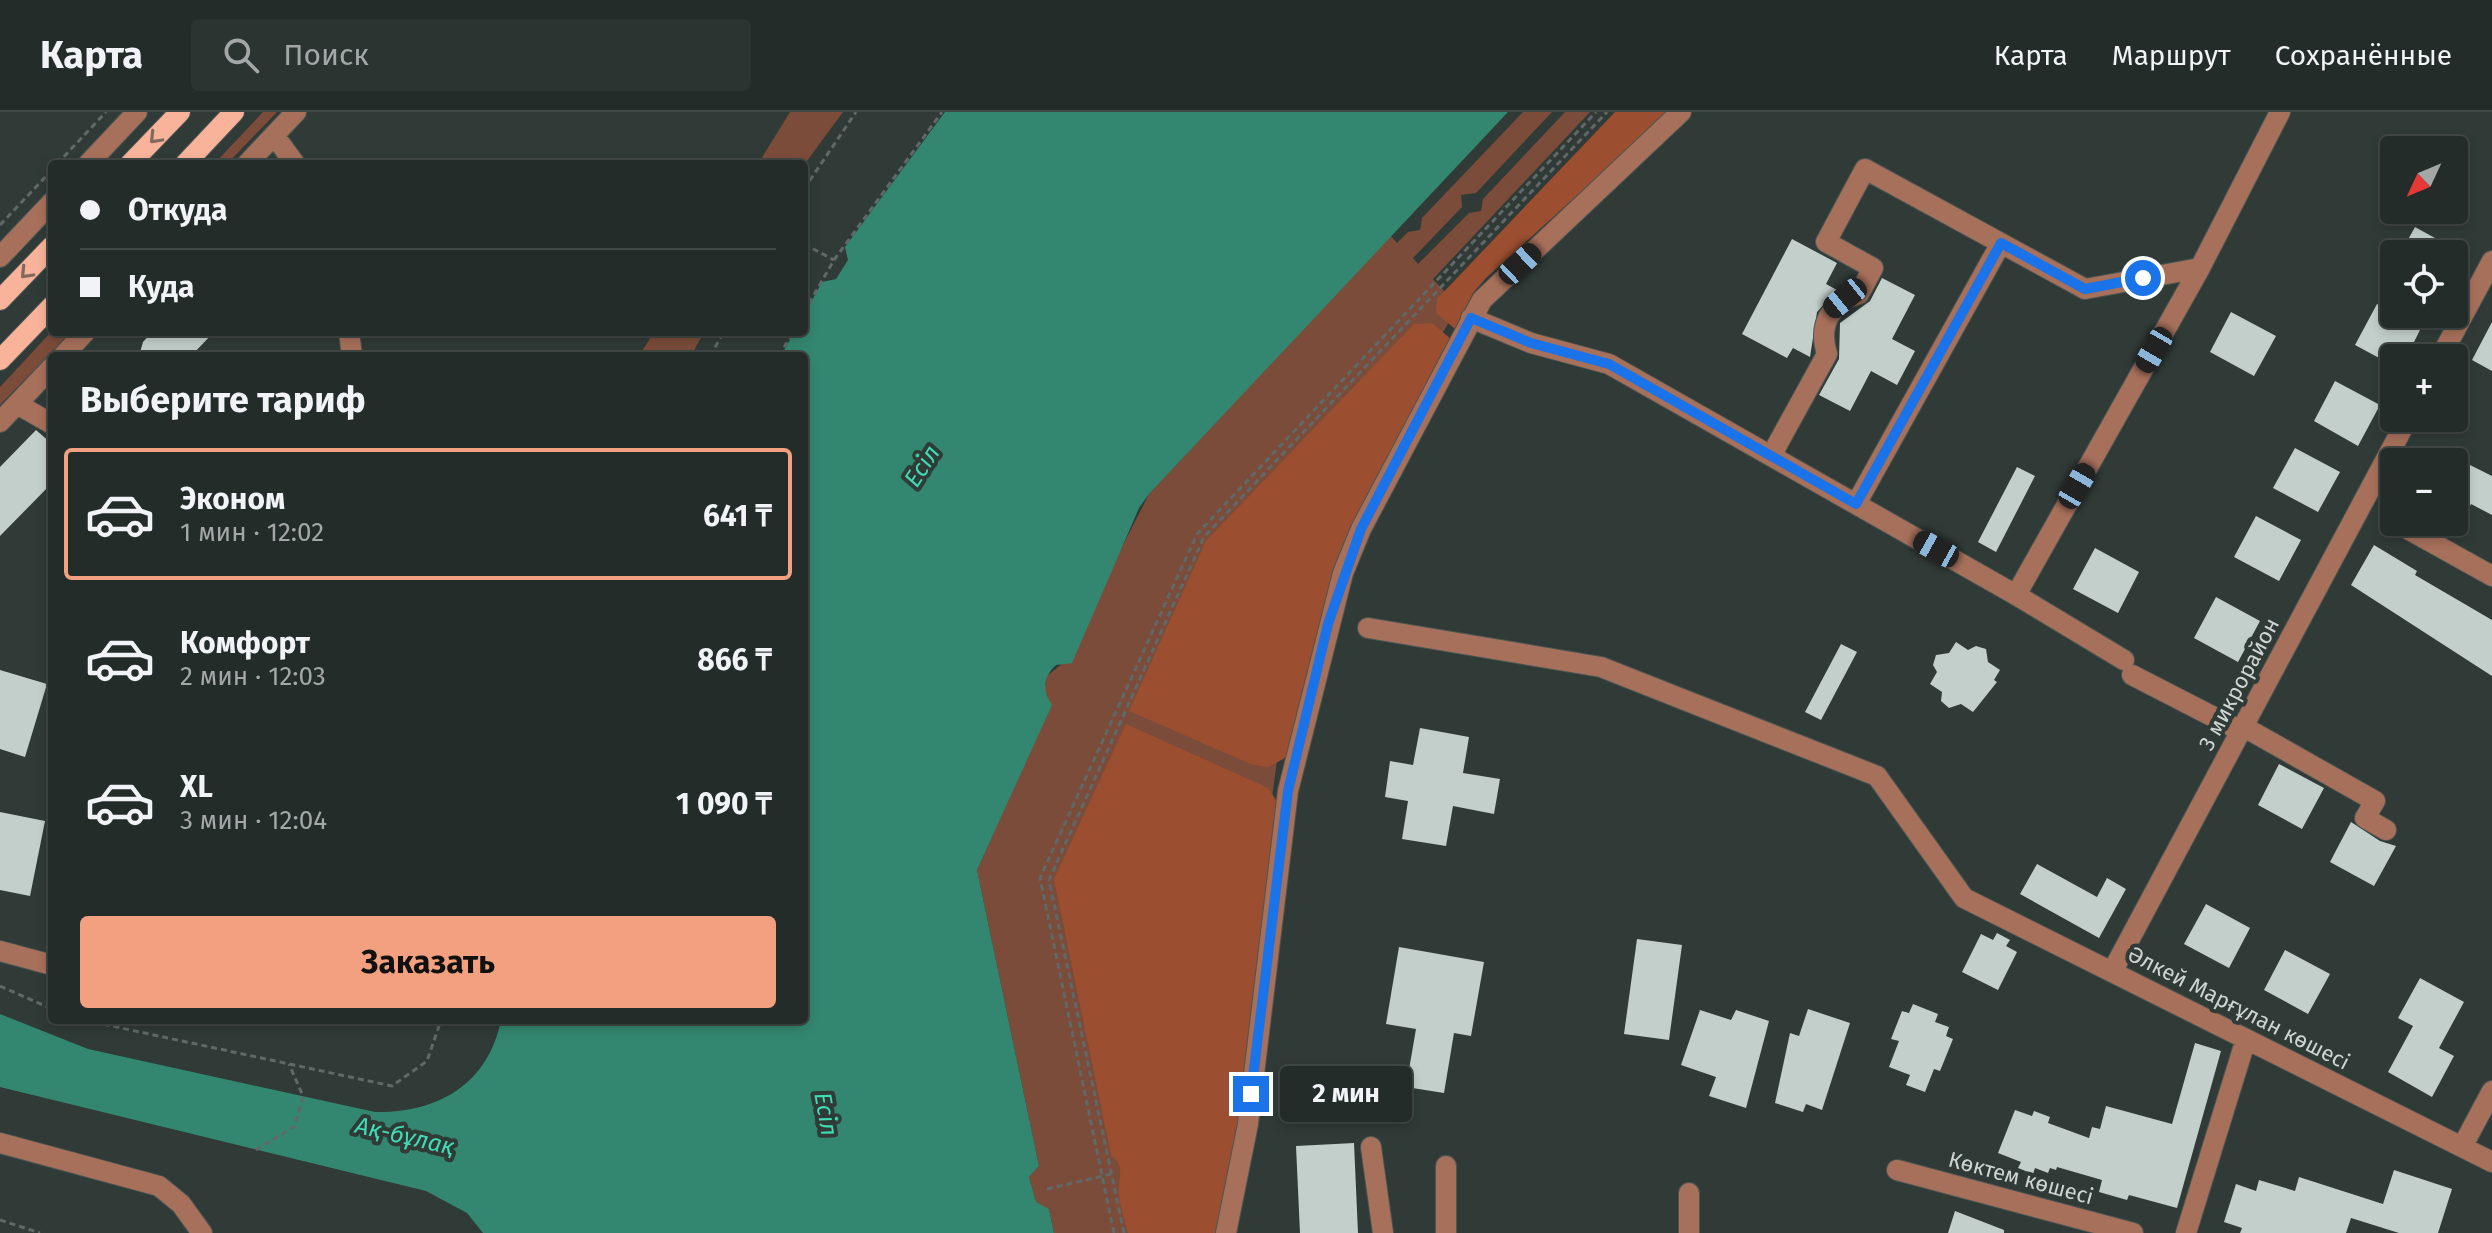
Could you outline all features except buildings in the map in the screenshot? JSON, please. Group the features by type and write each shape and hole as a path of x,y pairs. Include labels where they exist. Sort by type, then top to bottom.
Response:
{"main road":[{"path":"134,160 180,112"},
{"path":"189,160 234,112"},
{"path":"0,300 48,250"},
{"path":"0,360 48,310"}],"street":[{"path":"92,160 137,112"},
{"path":"251,160 296,112"},
{"path":"1226,1233 1248,1124 1288,791 1328,624 1361,529 1471,318 1496,285 1681,112"},
{"path":"2016,595 2200,268 2280,112"},
{"path":"274,135 278,145 291,160"},
{"path":"1771,456 1827,354 1823,340 1828,316 1845,298 1859,294 1873,268 1826,242 1865,169 2085,289 2200,268"},
{"path":"0,257 9,236 48,205"},
{"path":"1856,504 2001,243"},
{"path":"2448,344 2492,261"},
{"path":"1471,318 1531,343 1609,364 2016,595 2128,667 2375,801 2365,818 2386,830"},
{"path":"66,352 80,336"},
{"path":"0,422 48,371"},
{"path":"17,404 48,422"},
{"name":"3 микрорайон","path":"2112,972 2401,432"},
{"path":"2362,504 2380,514"},
{"path":"2419,536 2492,576"},
{"name":"Әлкей Марғұлан көшесі","path":"1368,628 1601,667 1877,776 1964,898 2492,1162"},
{"path":"0,951 48,964"},
{"path":"2186,1233 2246,1039"},
{"path":"2462,1147 2492,1091"},
{"path":"0,1143 159,1186 181,1204 202,1233"},
{"path":"1371,1147 1383,1233"},
{"path":"1446,1166 1446,1233"},
{"name":"Көктем көшесі","path":"1897,1170 2133,1233"},
{"path":"1689,1193 1689,1233"}],"path":[{"path":"61,160 106,112"},
{"path":"808,183 856,112"},
{"path":"808,305 834,260 942,112"},
{"path":"1114,1233 1040,878 1197,534 1596,112"},
{"path":"1124,1233 1049,880 1204,537 1607,112"},
{"path":"0,225 48,174"},
{"path":"808,246 834,260"},
{"path":"0,986 48,1007"},
{"path":"103,1024 392,1086 427,1061 440,1024"},
{"path":"256,1150 295,1126 303,1096 289,1064"},
{"path":"1047,1189 1111,1174"},
{"path":"0,1220 40,1233"},
{"path":"20,1233 21,1226"}],"shaded area":[{"path":"263,112 277,112 231,160 218,160"},
{"path":"790,112 843,112 808,160 760,160"},
{"path":"1523,112 1552,112 1476,193 1461,195 1462,207 1413,258 1418,264 1469,213 1481,211 1483,199 1565,112 1590,112 1433,279 1458,306 1387,431 1282,723 1241,1031 1203,1233 1054,1233 1049,1209 1036,1203 1029,1177 1039,1166 977,870 1051,705 1044,691 1047,676 1063,663 1149,494 1390,235 1397,243 1408,232 1420,230 1422,218"},
{"path":"1615,112 1669,112 1486,278 1473,293 1455,329 1436,313 1437,299"},
{"path":"1432,323 1451,339 1345,547 1290,755 1269,767 1253,765 1129,711 1206,541 1414,324"},
{"path":"48,335 67,336 48,352 48,356 0,405 0,387"},
{"path":"652,336 702,336 693,352 642,352"},
{"path":"1126,724 1268,788 1281,807 1243,1105 1217,1233 1128,1233 1119,1194 1120,1167 1111,1155 1054,879"}],"water":[{"path":"945,112 1508,112 1149,494 1139,508 1072,663 1056,665 1046,679 1045,689 1052,705 977,870 1039,1166 1029,1177 1036,1202 1049,1209 1054,1233 483,1233 467,1213 426,1191 0,1087 0,1014 88,1049 375,1112 419,1107 456,1091 485,1062 500,1024 808,1024 808,352 783,352 792,336 808,336 808,308 822,282 836,279 848,260 845,247"}],"route":[{"path":"1251,1094 1288,791 1328,624 1343,573 1361,529 1471,318 1531,343 1609,364 1856,504 2001,243 2085,289 2143,278"}],"water label":[{"name":"Есіл","path":"922,466"},
{"name":"Есіл","path":"826,1114"},
{"name":"Ақ-бұлақ","path":"405,1136"}]}
